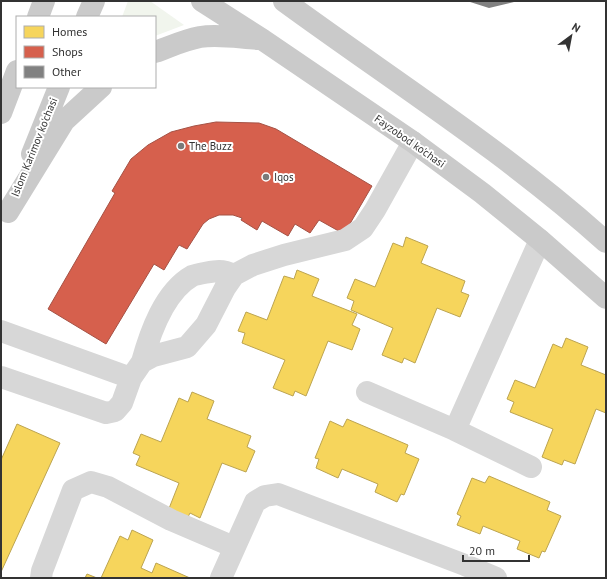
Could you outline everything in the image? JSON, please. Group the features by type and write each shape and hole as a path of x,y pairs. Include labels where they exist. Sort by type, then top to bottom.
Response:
{"main road":[{"path":"38,16 44,1"},
{"path":"87,16 94,1"},
{"name":"Fayzobod ko'chasi","path":"202,1 263,40 413,142 482,193 540,240 606,298"},
{"path":"284,1 520,171 606,242"},
{"path":"156,52 178,43 200,37 221,36 263,40"},
{"path":"1,113 16,74"},
{"name":"Islom Karimov ko'chasi","path":"5,221 59,88"},
{"path":"5,221 64,121 100,88"}],"street":[{"path":"137,370 153,356 187,347 206,325 234,274 253,265 284,255 345,240 363,228 375,210 413,142"},
{"path":"455,430 540,240"},
{"path":"1,377 106,413 115,411 122,403 163,308 178,288 193,275 220,270 234,274"},
{"path":"1,331 137,370"},
{"path":"367,392 455,430 531,466"},
{"path":"41,578 42,571 73,490 92,482 108,487 171,520 234,547"},
{"path":"221,578 255,502 265,496 278,494 496,578"}],"shaded area":[{"path":"128,1 150,1 184,25 156,36 156,16 122,16"}],"building: Homes":[{"path":"406,237 428,246 421,263 465,281 461,292 469,295 460,317 437,308 415,363 404,358 402,363 382,355 393,328 351,310 354,301 347,298 355,279 375,287 393,243 403,247"},
{"path":"297,270 319,279 312,296 357,314 352,325 360,329 352,350 328,341 306,396 295,391 293,396 273,388 285,360 242,343 245,333 238,331 246,312 267,320 284,276 294,279"},
{"path":"566,338 588,347 581,365 606,375 606,413 596,409 575,464 564,460 562,465 542,457 553,429 510,412 514,402 507,399 515,380 535,388 553,344 562,348"},
{"path":"192,392 214,401 207,419 251,436 247,447 255,451 246,472 222,463 200,518 190,513 187,519 168,511 179,483 136,465 140,456 133,453 141,434 161,442 179,398 188,402"},
{"path":"347,419 408,445 405,453 419,459 404,495 401,494 397,502 375,492 378,484 342,469 338,478 316,468 319,459 315,458 330,421 343,427"},
{"path":"17,424 60,443 1,572 1,460"},
{"path":"489,476 550,502 547,510 561,516 545,552 542,551 539,558 517,549 520,541 483,526 480,534 457,525 461,516 457,514 472,478 485,483"},
{"path":"132,530 153,540 141,568 152,573 156,563 190,578 101,578 120,536 128,540"},
{"path":"87,574 97,578 85,578"}],"building: Shops":[{"path":"216,122 259,123 276,129 372,186 344,234 319,220 310,233 295,224 288,236 262,221 257,230 241,220 242,218 233,215 219,215 209,219 203,224 187,249 179,245 164,270 154,264 106,344 48,309 115,193 112,191 131,159 148,145 171,132"}],"building: Other":[{"path":"467,1 514,1 514,2 489,8"}],"place":[{"name":"The Buzz","path":"181,146"},
{"name":"Iqos","path":"266,177"}]}
